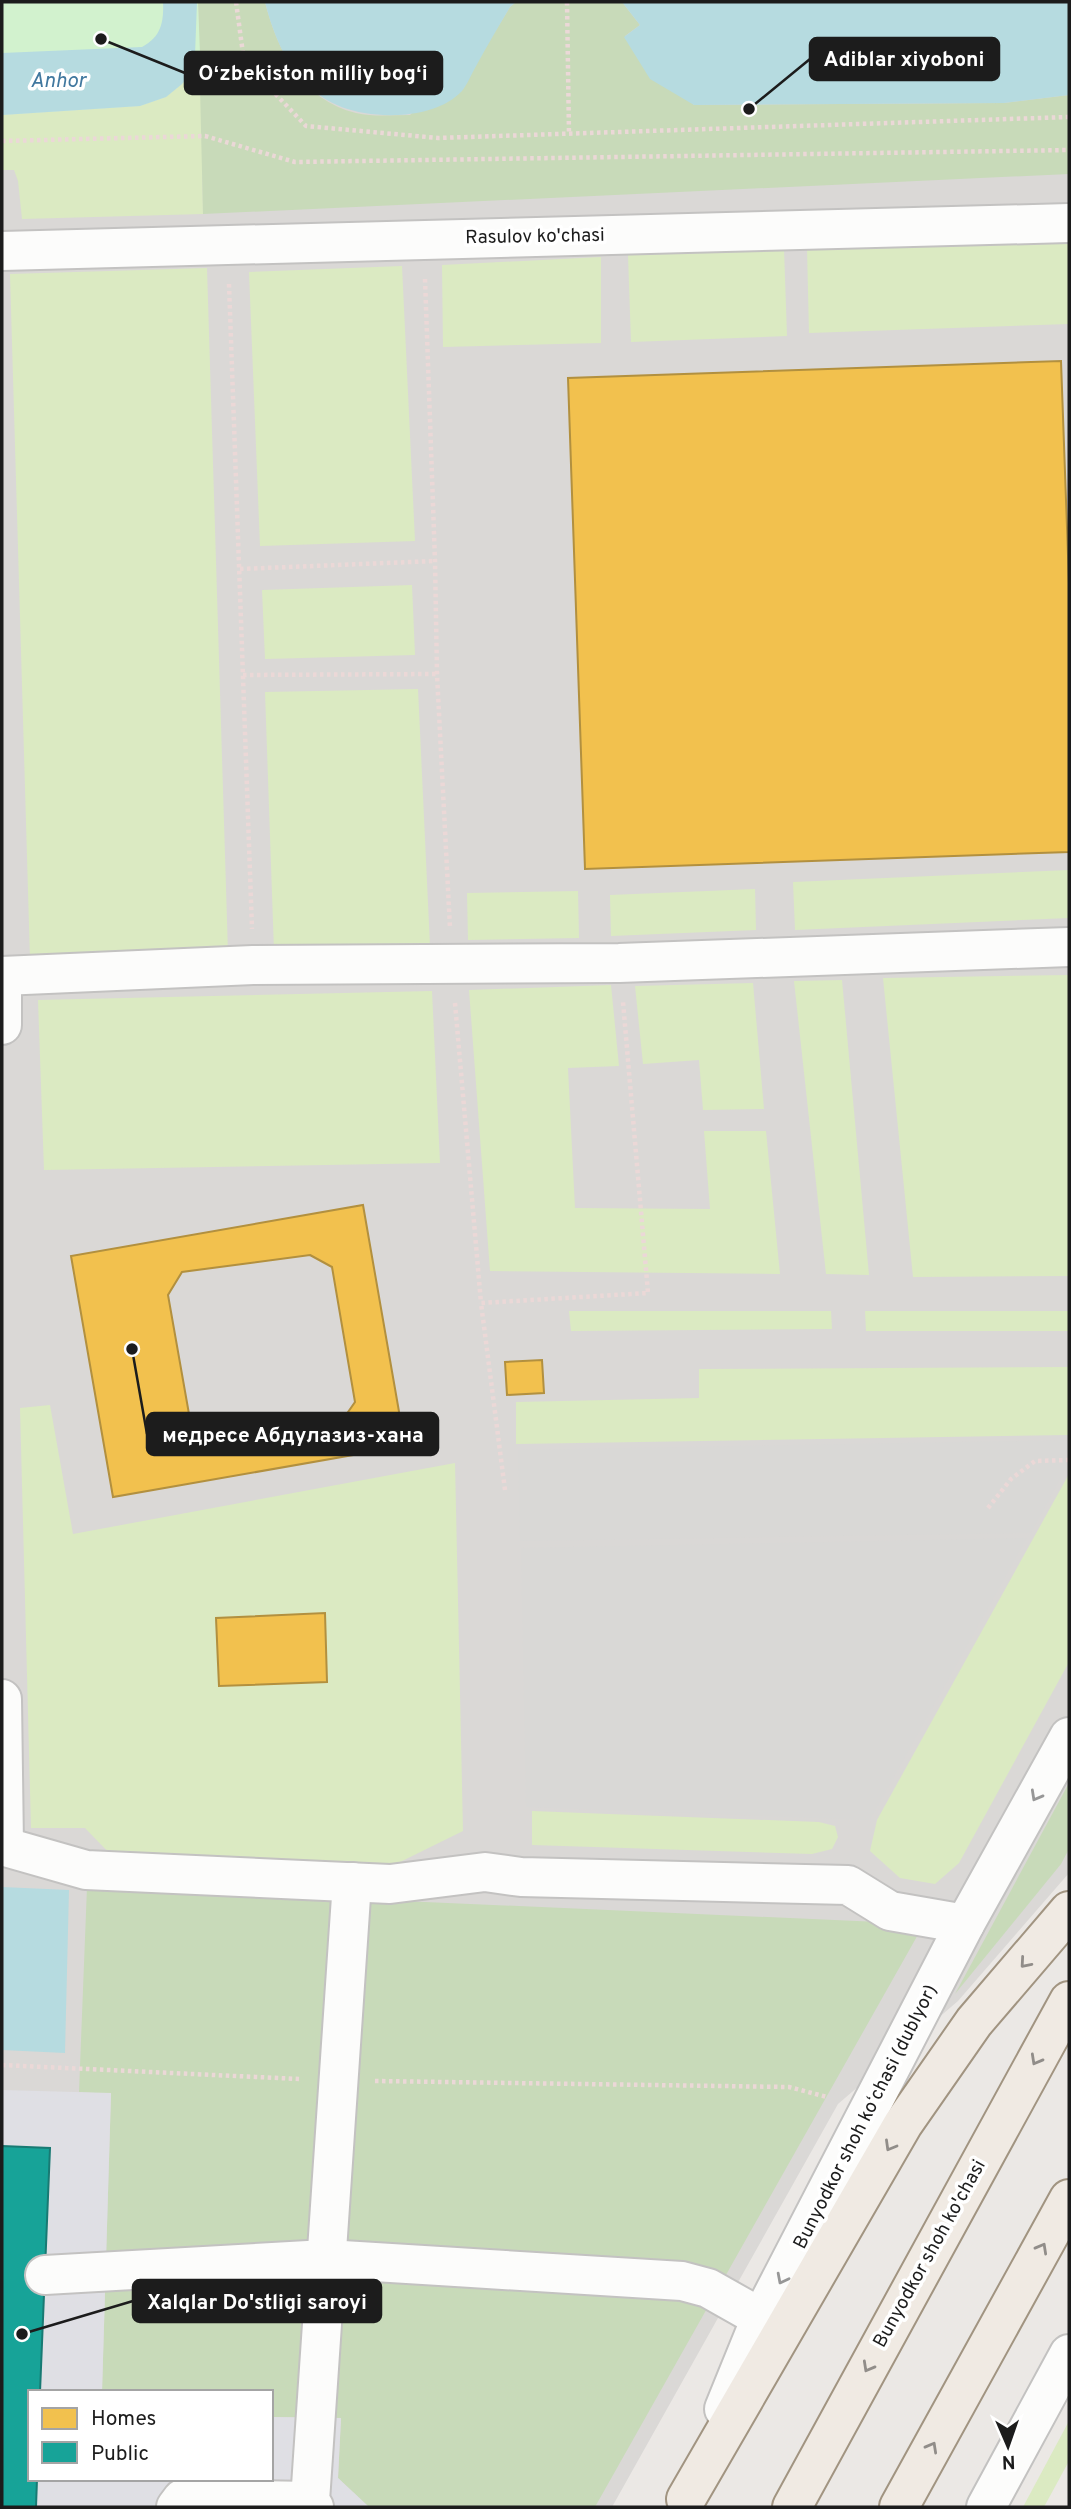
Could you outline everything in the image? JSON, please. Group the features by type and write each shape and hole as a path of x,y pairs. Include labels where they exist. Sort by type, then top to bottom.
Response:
{"main road":[{"path":"684,2503 903,2124 974,2022 1069,1911"},
{"name":"Bunyodkor shoh ko'chasi","path":"792,2507 1069,2001"},
{"path":"900,2507 1069,2199"}],"street":[{"name":"Rasulov ko'chasi","path":"2,251 1069,223"},
{"path":"2,976 253,965 620,963 1069,947"},
{"path":"2,951 2,1025"},
{"path":"2,1699 3,1846 86,1870 390,1884 485,1872 521,1877 848,1885 890,1911 965,1924"},
{"name":"Bunyodkor shoh koʻchasi (dublyor)","path":"684,2503 761,2318 965,1924 1069,1737"},
{"path":"176,2507 182,2499 312,2504 352,1882"},
{"path":"45,2275 326,2259 682,2281 708,2288 761,2318"},
{"path":"986,2507 1069,2354"}],"path":[{"path":"236,2 244,61 306,126 438,138 1069,117"},
{"path":"566,2 569,134"},
{"path":"2,141 205,136 295,162 1069,150"},
{"path":"423,240 437,674 452,962 481,1303 505,1490"},
{"path":"227,245 253,965"},
{"path":"240,569 435,561"},
{"path":"243,675 437,674"},
{"path":"481,1303 648,1293 620,963"},
{"path":"988,1508 1011,1479 1035,1461 1069,1460"},
{"path":"2,2065 339,2080 789,2087 827,2097"}],"shaded area":[{"path":"2,2 1069,2 1069,1873 958,2001 838,2104 612,2507 2,2507"},
{"path":"1069,1440 1069,1463 1031,1533 520,1541 518,1450"},
{"path":"1027,1538 870,1820 526,1807 521,1548"},
{"path":"2,2090 111,2093 102,2390 40,2390 50,2148 2,2146"},
{"path":"273,2417 341,2418 338,2478 369,2507 36,2507 37,2481 273,2481"}],"green space":[{"name":"Anhor","path":"2,2 198,2 201,79 188,77 166,97 140,106 2,115"},
{"path":"198,2 265,2 285,55 307,85 337,106 356,113 383,116 410,115 496,30 516,2 622,2 640,25 625,36 694,105 1004,103 1069,95 1069,174 203,214"},
{"path":"188,76 201,79 203,214 22,219 18,181 14,170 2,170 2,115 140,106 166,97"},
{"path":"1069,239 1069,324 809,333 807,248"},
{"path":"784,249 787,336 631,342 628,255"},
{"path":"601,257 601,343 443,347 442,265"},
{"path":"402,266 415,541 260,546 249,272"},
{"path":"207,268 228,953 30,959 10,274"},
{"path":"412,585 415,655 265,659 262,590"},
{"path":"418,689 430,946 274,951 265,692"},
{"path":"1069,870 1069,918 795,930 793,882"},
{"path":"755,889 756,930 611,936 610,895"},
{"path":"578,891 579,938 468,940 467,893"},
{"path":"1069,975 1069,1276 913,1277 883,978"},
{"path":"842,980 869,1275 826,1274 794,981"},
{"path":"753,983 764,1109 703,1110 699,1060 643,1064 635,986"},
{"path":"611,985 619,1066 568,1068 575,1208 710,1209 704,1131 766,1131 780,1274 490,1271 469,990"},
{"path":"432,991 440,1163 44,1170 38,1000"},
{"path":"569,1311 831,1311 832,1329 571,1331"},
{"path":"865,1311 1069,1311 1069,1331 866,1331"},
{"path":"1069,1367 1069,1435 516,1444 516,1402 699,1398 699,1369"},
{"path":"50,1405 73,1534 455,1463 463,1831 394,1865 115,1859 85,1828 31,1828 20,1408"},
{"path":"1069,1474 1069,1662 959,1863 935,1884 900,1878 870,1851 877,1820"},
{"path":"1069,1783 1069,1849 1061,1864 955,1994"},
{"path":"532,1811 819,1822 835,1826 838,1837 832,1849 812,1854 532,1845"},
{"path":"87,1887 924,1924 595,2507 369,2507 338,2478 341,2418 273,2417 273,2390 102,2390 111,2094 79,2092"},
{"path":"1069,2421 1069,2461 1044,2507 1023,2507"}],"water":[{"name":"Anhor","path":"163,2 197,2 195,55 188,76 166,97 140,106 2,115 2,53 142,47 153,39 160,28"},
{"path":"265,2 516,2 510,7 467,83 456,97 432,109 398,115 370,114 346,109 309,86 294,70 282,50"},
{"path":"622,2 1069,2 1069,95 1004,103 694,105 650,79 624,37 640,25"},
{"path":"2,1887 69,1890 65,2053 2,2050"}],"building: Homes":[{"path":"1061,361 1069,583 1069,852 585,869 568,378"},
{"path":"363,1205 405,1446 113,1497 71,1256","holes":["310,1255 332,1267 355,1402 341,1422 206,1446 192,1431 168,1295 182,1272"]},
{"path":"542,1360 544,1393 507,1395 505,1362"},
{"path":"325,1613 327,1682 219,1686 216,1618"}],"building: Public":[{"path":"2,2146 50,2148 40,2390 28,2390 28,2481 37,2481 36,2507 2,2507"}],"place":[{"name":"Oʻzbekiston milliy bogʻi","path":"101,39"},
{"name":"Adiblar xiyoboni","path":"749,109"},
{"name":"медресе Абдулазиз-хана","path":"132,1349"},
{"name":"Xalqlar Do'stligi saroyi","path":"22,2334"}]}
